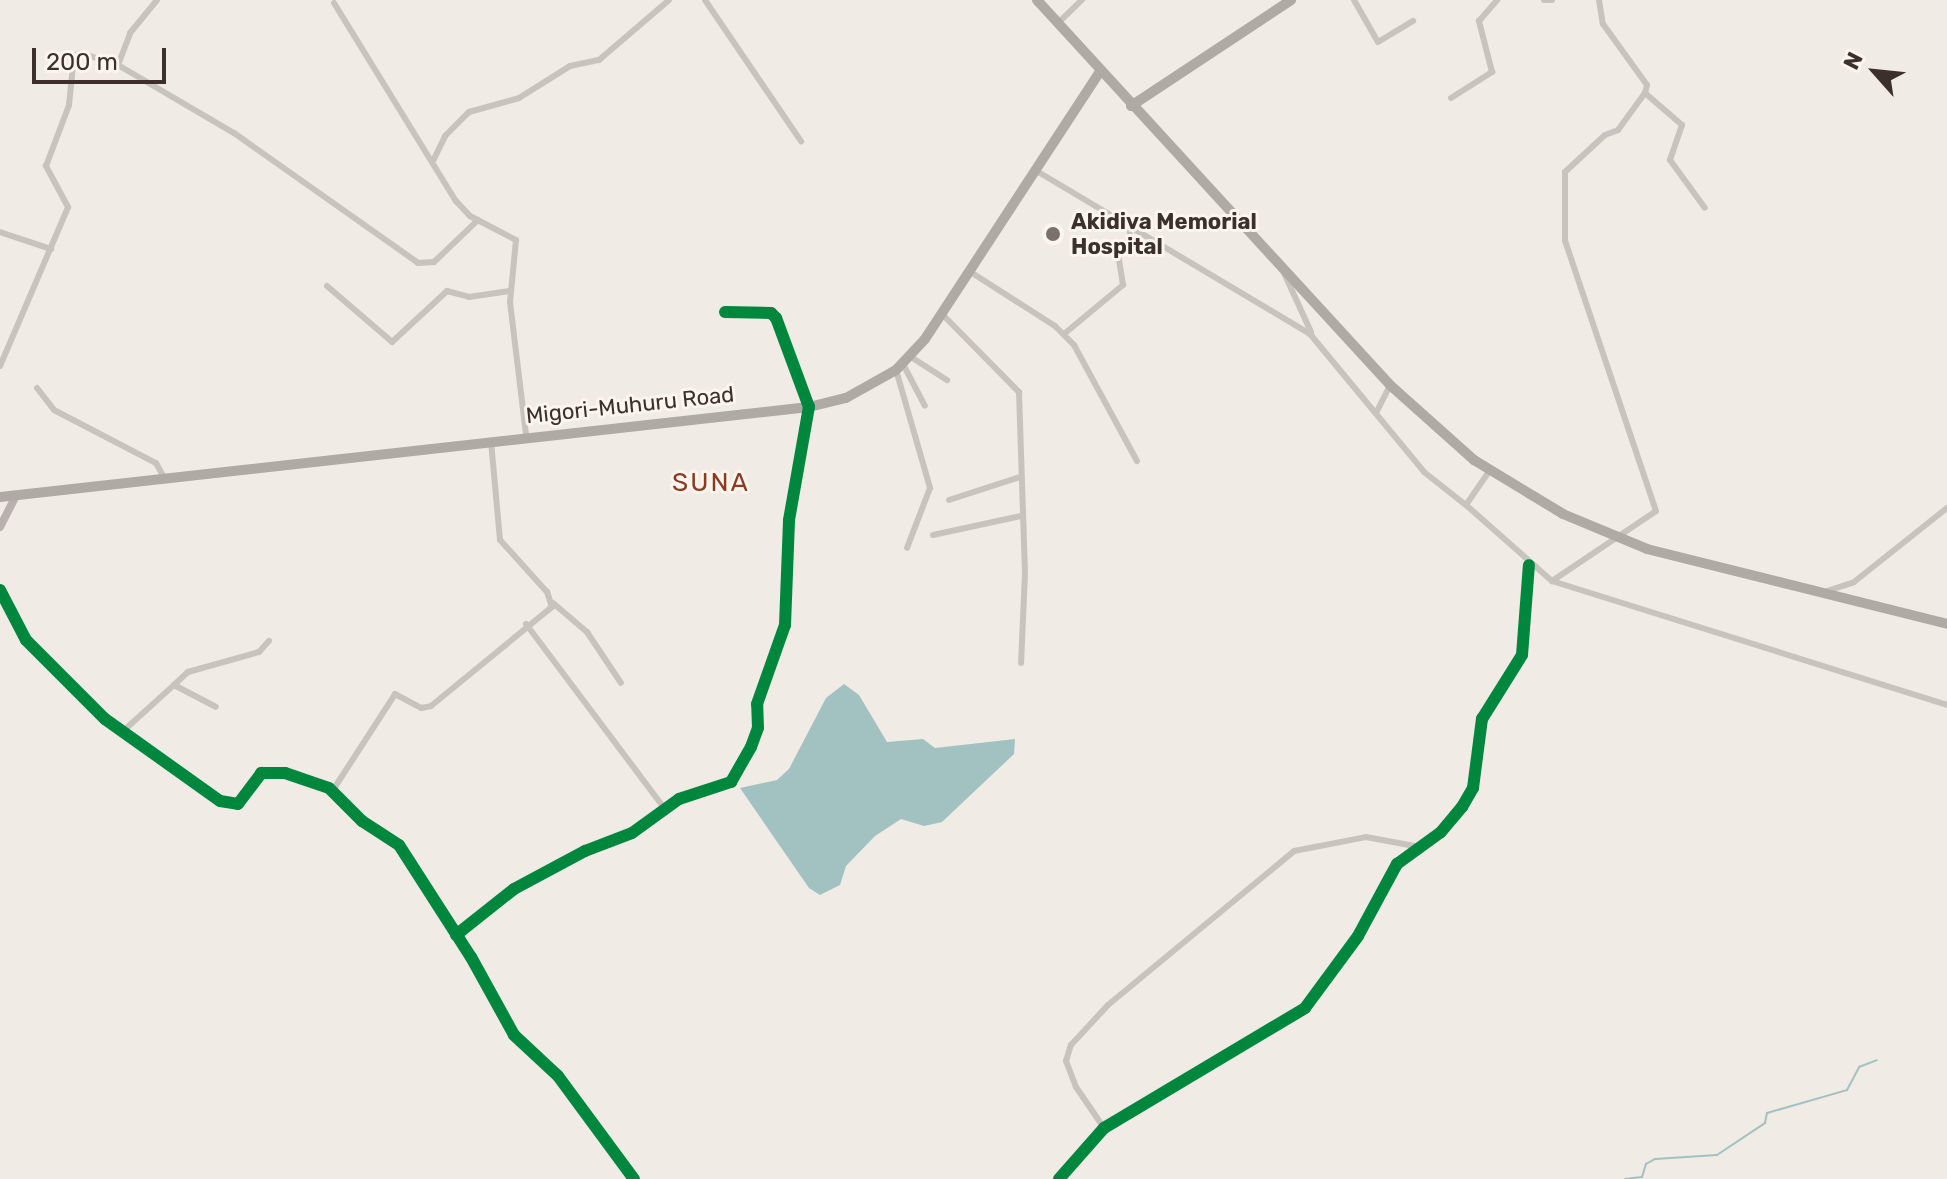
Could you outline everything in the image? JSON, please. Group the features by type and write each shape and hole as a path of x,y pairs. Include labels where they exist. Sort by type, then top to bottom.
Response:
{"highway":[{"path":"1037,0 1390,385 1447,439 1490,470 1614,537 1673,558 1947,624"},
{"path":"1134,109 1291,0"},
{"name":"Migori-Muhuru Road","path":"0,497 526,435 809,407 860,392 904,364 942,314 1100,72"}],"main road":[{"path":"0,527 16,496"}],"street":[{"path":"118,65 130,33 157,0"},
{"path":"433,161 445,136 469,112 519,98 570,66 599,60 669,0"},
{"path":"705,0 801,141"},
{"path":"1057,24 1082,0"},
{"path":"1354,0 1378,42 1413,21"},
{"path":"1451,98 1492,72 1479,21 1497,0"},
{"path":"1544,0 1552,0"},
{"path":"1552,581 1614,537 1649,519 1655,506 1566,249 1565,173 1602,136 1618,130 1645,93 1647,85 1603,24 1599,0"},
{"path":"334,3 456,201 478,220 516,240 510,291 526,435"},
{"path":"0,366 68,202 46,166 69,105 74,56 81,53 118,65 163,87 267,155 418,263 434,262 478,220"},
{"path":"1645,93 1682,125 1670,160 1705,208"},
{"path":"1034,169 1315,338"},
{"path":"1130,226 1130,238"},
{"path":"0,232 51,249"},
{"path":"1064,334 1123,285 1118,257 1130,238 1140,232"},
{"path":"969,271 1064,334 1085,361 1137,461"},
{"path":"1284,271 1292,299 1315,338 1424,472 1466,505 1529,565 1552,581 1947,705"},
{"path":"327,286 392,342 447,291 469,297 510,291"},
{"path":"456,935 495,900 585,851 632,833 664,808 731,782 756,735 757,704 785,625 789,520 809,407 771,313 725,312"},
{"path":"942,314 1019,392 1021,663"},
{"path":"904,364 947,380"},
{"path":"904,364 925,406"},
{"path":"904,364 930,488 907,548"},
{"path":"1376,413 1390,385"},
{"path":"37,388 54,410 156,463 165,479"},
{"path":"491,440 500,540 553,603 585,629 621,683"},
{"path":"1466,505 1490,470"},
{"path":"949,500 1020,477"},
{"path":"1817,592 1848,586 1947,508"},
{"path":"933,535 1021,516"},
{"path":"1059,1179 1104,1128 1305,1008 1358,936 1391,871 1445,829 1473,788 1477,732 1524,647 1529,565"},
{"path":"0,590 30,645 121,733 228,804 240,802 258,775 269,770 333,790 362,821 407,853 514,1035 558,1076 634,1179"},
{"path":"333,790 395,694 421,708 431,706 553,603"},
{"path":"526,624 664,808"},
{"path":"121,733 188,672 259,652 269,641"},
{"path":"174,685 216,707"},
{"path":"1104,1128 1066,1061 1071,1045 1108,1005 1294,851 1366,837 1420,847"}],"water":[{"path":"844,684 859,695 887,742 923,739 935,748 1015,739 1014,754 942,822 924,826 901,819 875,836 846,866 840,885 820,895 809,888 740,788 777,780 789,769 826,698"}],"waterway":[{"path":"1625,1179 1642,1177 1646,1164 1655,1159 1717,1155 1765,1123 1767,1113 1847,1090 1859,1067 1877,1060"}],"cycle path":[{"path":"456,935 514,889 585,851 632,833 679,799 731,782 751,747 758,728 757,704 785,625 789,520 809,407 776,318 771,313 725,312"},
{"path":"1059,1179 1104,1128 1305,1008 1358,936 1397,864 1441,832 1462,807 1473,788 1482,719 1522,655 1529,565"},
{"path":"0,590 26,640 105,719 220,801 238,804 261,773 285,773 329,788 362,821 399,845 471,957 514,1035 558,1076 634,1179"}],"place":[{"name":"Akidiva Memorial Hospital","path":"1053,234"}],"district":[{"name":"SUNA","path":"711,483"}]}
